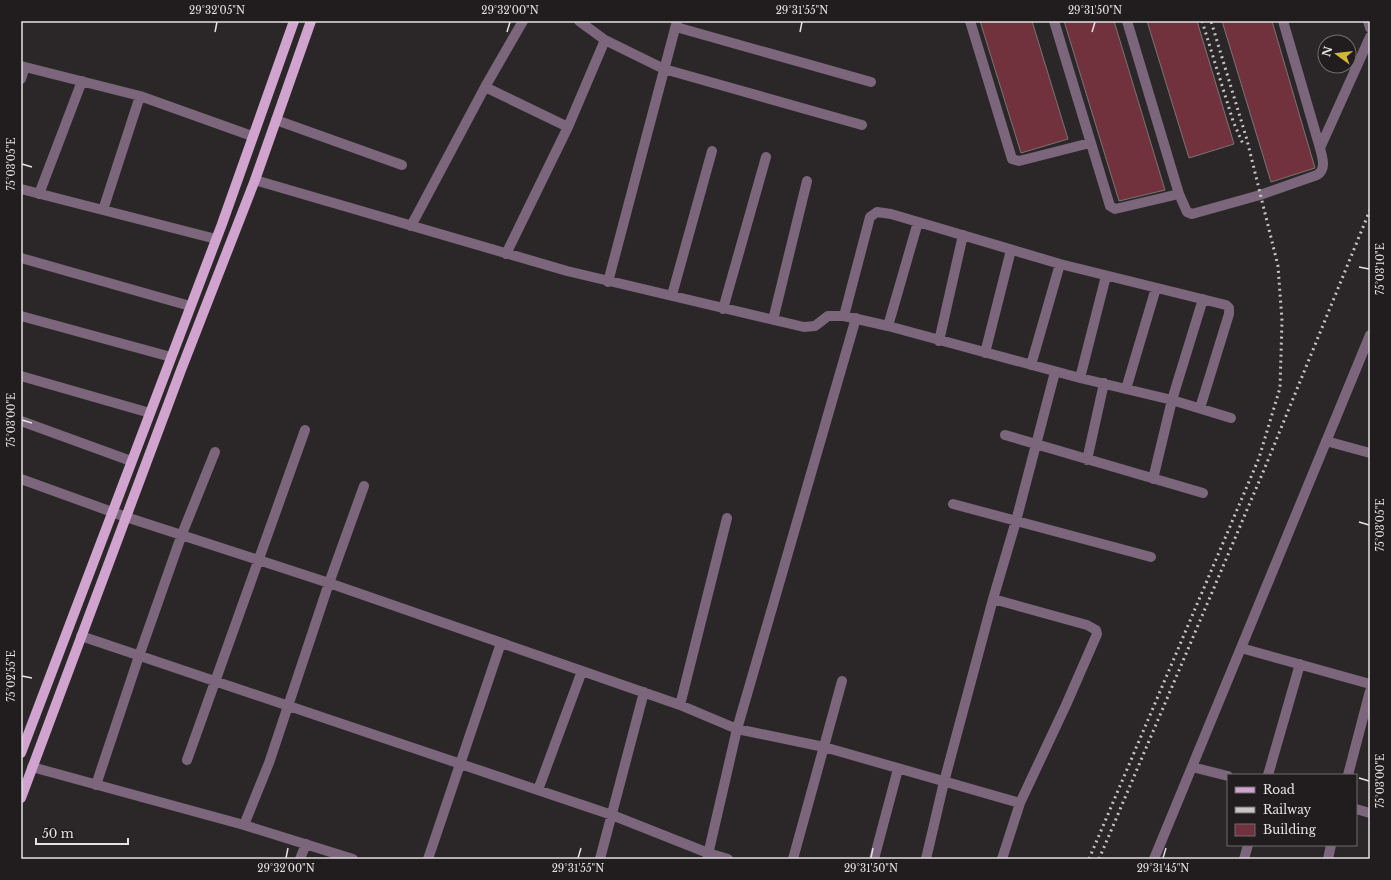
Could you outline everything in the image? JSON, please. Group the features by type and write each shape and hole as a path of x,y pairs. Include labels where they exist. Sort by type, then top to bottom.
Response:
{"main road":[{"path":"21,753 216,239 294,21"},
{"path":"21,798 126,517 255,180 311,21"}],"street":[{"path":"411,226 485,87 523,21"},
{"path":"579,21 605,40 664,69 862,126"},
{"path":"970,21 1012,159 1019,161 1090,142"},
{"path":"1054,21 1108,203 1113,209 1118,209 1179,194"},
{"path":"1127,21 1179,194 1187,212 1192,214 1260,196 1320,174 1323,166 1320,148 1283,21"},
{"path":"1368,21 1370,28"},
{"path":"608,282 676,24 871,82"},
{"path":"1320,148 1370,37"},
{"path":"506,254 568,127 605,40"},
{"path":"21,79 23,66 140,96 252,136"},
{"path":"39,194 82,82"},
{"path":"485,87 568,127"},
{"path":"103,210 140,96"},
{"path":"276,120 402,165"},
{"path":"672,295 712,151"},
{"path":"723,309 766,157"},
{"path":"255,180 506,254 608,282 672,295 723,309 809,327 815,326 828,316 856,318 1055,372 1172,400 1231,418"},
{"path":"773,320 807,182"},
{"path":"21,189 216,239"},
{"path":"844,316 867,223 871,215 877,212 884,212 1060,264 1226,305 1230,310 1200,408"},
{"path":"888,326 918,222"},
{"path":"938,341 963,235"},
{"path":"986,353 1011,250"},
{"path":"21,258 190,306"},
{"path":"1031,365 1060,264"},
{"path":"1080,378 1106,276"},
{"path":"1126,389 1156,288"},
{"path":"1153,479 1172,400 1203,299"},
{"path":"21,316 171,357"},
{"path":"708,856 737,729 856,318"},
{"path":"1154,859 1370,335"},
{"path":"926,859 944,782 993,599 1016,522 1035,444 1055,372"},
{"path":"21,376 150,413"},
{"path":"1087,460 1104,383"},
{"path":"21,421 131,461"},
{"path":"187,760 305,430"},
{"path":"1004,435 1203,493"},
{"path":"1326,441 1370,453"},
{"path":"96,785 182,534 214,452"},
{"path":"21,479 126,517 259,559 644,692 680,705 737,729 824,747 1020,803"},
{"path":"244,825 269,763 329,583 364,486"},
{"path":"953,504 1152,557"},
{"path":"680,705 727,518"},
{"path":"993,599 1087,625 1094,628 1096,632 1095,638 1066,705 1020,803 1002,859"},
{"path":"81,636 612,815 708,856 728,859"},
{"path":"428,859 501,643"},
{"path":"1241,648 1370,684"},
{"path":"1268,774 1300,664"},
{"path":"538,790 582,671"},
{"path":"792,859 842,681"},
{"path":"1348,774 1370,691"},
{"path":"600,859 644,692"},
{"path":"1192,767 1227,776"},
{"path":"32,768 244,825 352,859"},
{"path":"874,859 898,769"},
{"path":"1357,809 1370,813"},
{"path":"300,859 306,844"},
{"path":"1244,859 1248,846"},
{"path":"1328,859 1331,846"}],"building":[{"path":"980,21 1032,21 1068,139 1021,153"},
{"path":"1064,21 1114,21 1165,190 1119,201"},
{"path":"1147,21 1197,21 1234,144 1189,158"},
{"path":"1222,21 1272,21 1315,168 1271,182"}],"railway":[{"path":"1202,21 1233,121 1243,144"},
{"path":"1089,859 1259,458 1280,388 1282,321 1278,266 1247,140 1211,21"},
{"path":"1099,859 1266,465 1370,210"}]}
